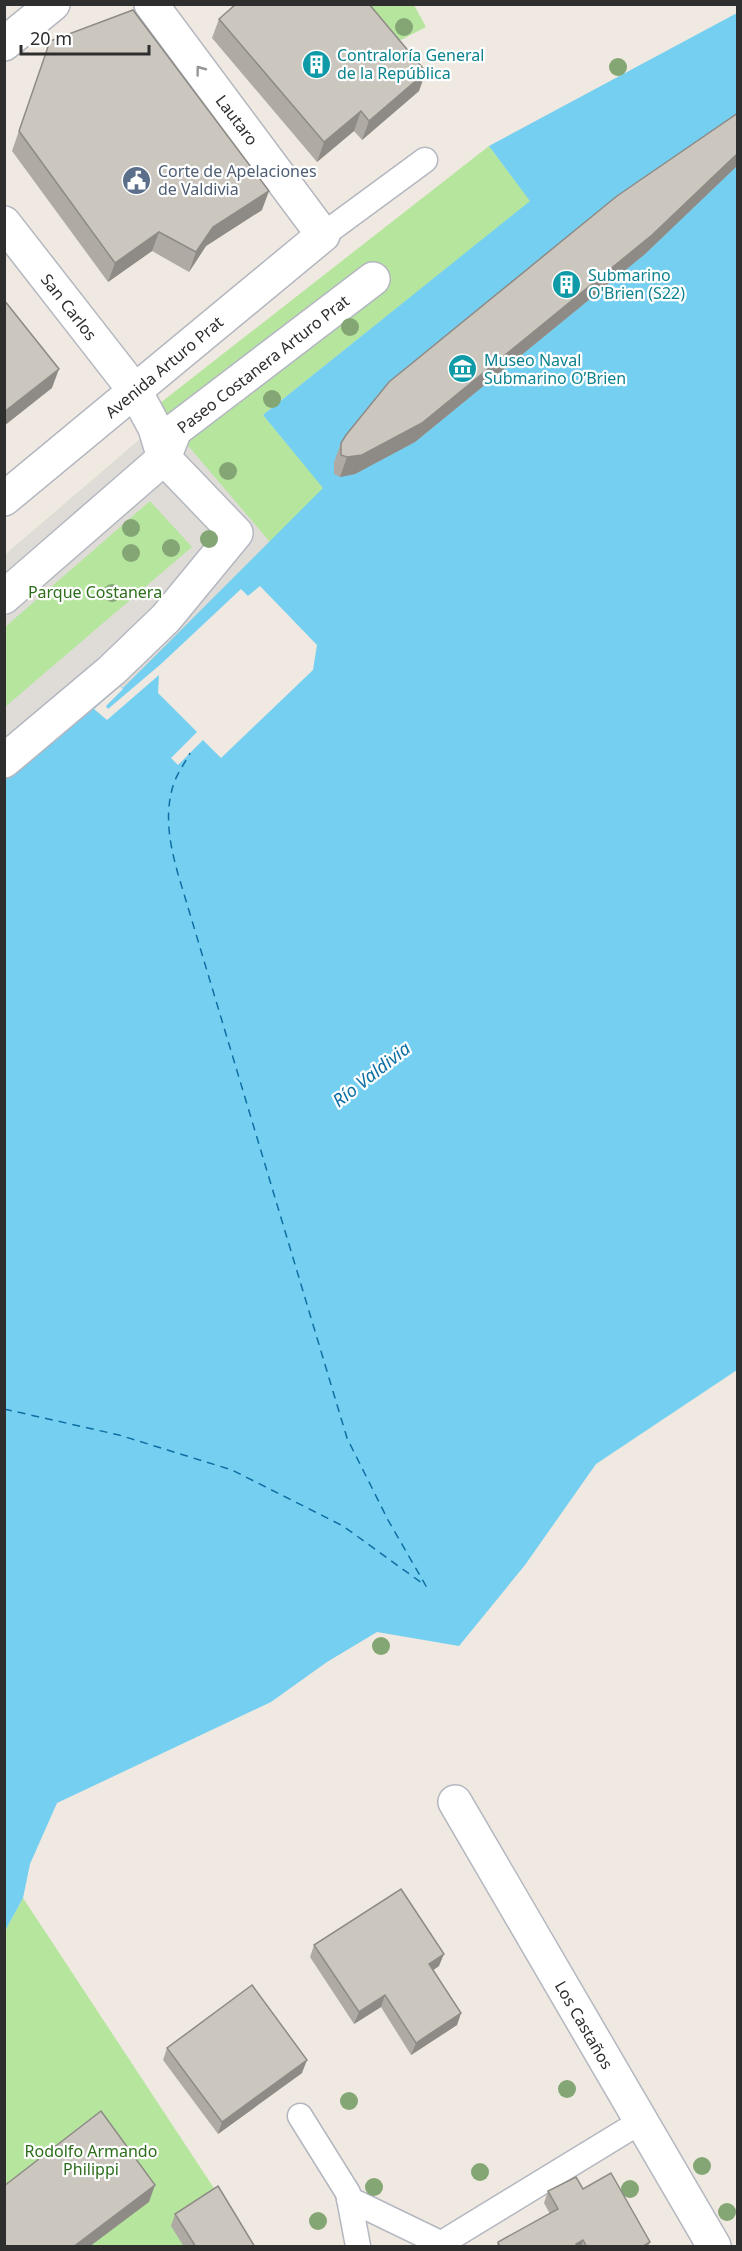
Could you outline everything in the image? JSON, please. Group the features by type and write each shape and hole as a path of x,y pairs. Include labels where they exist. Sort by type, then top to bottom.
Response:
{"street":[{"path":"4,44 53,4"},
{"name":"Lautaro","path":"151,4 323,235"},
{"name":"San Carlos","path":"4,223 135,391 155,428 164,458"},
{"name":"Avenida Arturo Prat","path":"4,499 323,235"},
{"name":"Paseo Costanera Arturo Prat","path":"164,458 175,430 373,279"},
{"path":"4,597 164,458 236,534 166,618 112,670 4,761"},
{"name":"Los Castaños","path":"455,1802 714,2246"}],"lane":[{"path":"323,235 425,160"},
{"path":"300,2116 348,2193 358,2247"},
{"path":"349,2199 439,2245 640,2122"}],"green space":[{"path":"365,5 414,5 426,27 389,46"},
{"name":"Parque Costanera","path":"489,146 531,201 263,415 324,488 123,689 5,778 5,555 151,430 141,418"},
{"name":"Rodolfo Armando Philippi","path":"23,1898 252,2246 5,2246 5,1931"}],"shaded area":[{"path":"167,421 270,542 123,689 115,682 5,778 5,707 192,547 150,501 5,627 5,555 151,430"}],"water":[{"name":"Río Valdivia","path":"737,13 737,1370 596,1464 525,1565 459,1646 377,1632 327,1662 271,1702 57,1803 30,1864 23,1898 5,1931 5,778 115,681 123,688 323,488 263,415 530,201 489,146"}],"pier":[{"path":"260,586 317,645 313,670 221,758 203,740 178,765 171,758 197,732 158,693 159,675 107,720 94,709 120,686 123,689 106,706 108,709 161,664 241,589 248,596"}],"building":[{"name":"Contraloría General de la República","path":"236,4 369,4 426,72 369,121 361,111 324,142 219,19"},
{"name":"Corte de Apelaciones de Valdivia","path":"133,10 269,191 213,227 196,252 159,232 115,263 19,131 50,41"},
{"name":"Submarino O'Brien (S22)","path":"738,113 738,153 652,235 422,423 362,455 347,457 341,455 341,443 346,435 389,382 617,196"},
{"path":"4,300 59,369 4,412"},
{"path":"401,1889 444,1954 429,1964 461,2013 416,2043 385,1995 359,2012 314,1945"},
{"path":"252,1985 307,2060 222,2122 167,2048"},
{"path":"101,2111 155,2185 73,2247 4,2247 4,2186"},
{"path":"611,2173 650,2242 642,2247 587,2247 583,2240 576,2244 577,2247 500,2247 498,2242 558,2209 548,2191 576,2177 583,2189"},
{"path":"218,2186 255,2247 196,2247 175,2214"}],"ferry route":[{"path":"4,1409 119,1435 232,1470 343,1526 426,1586 388,1520 347,1438 178,874 171,841 170,797 178,773 190,753"}],"place":[{"name":"Contraloría General de la República","path":"316,64"},
{"name":"Corte de Apelaciones de Valdivia","path":"137,180"},
{"name":"Submarino O'Brien (S22)","path":"567,284"},
{"name":"Museo Naval Submarino O’Brien","path":"463,369"}]}
